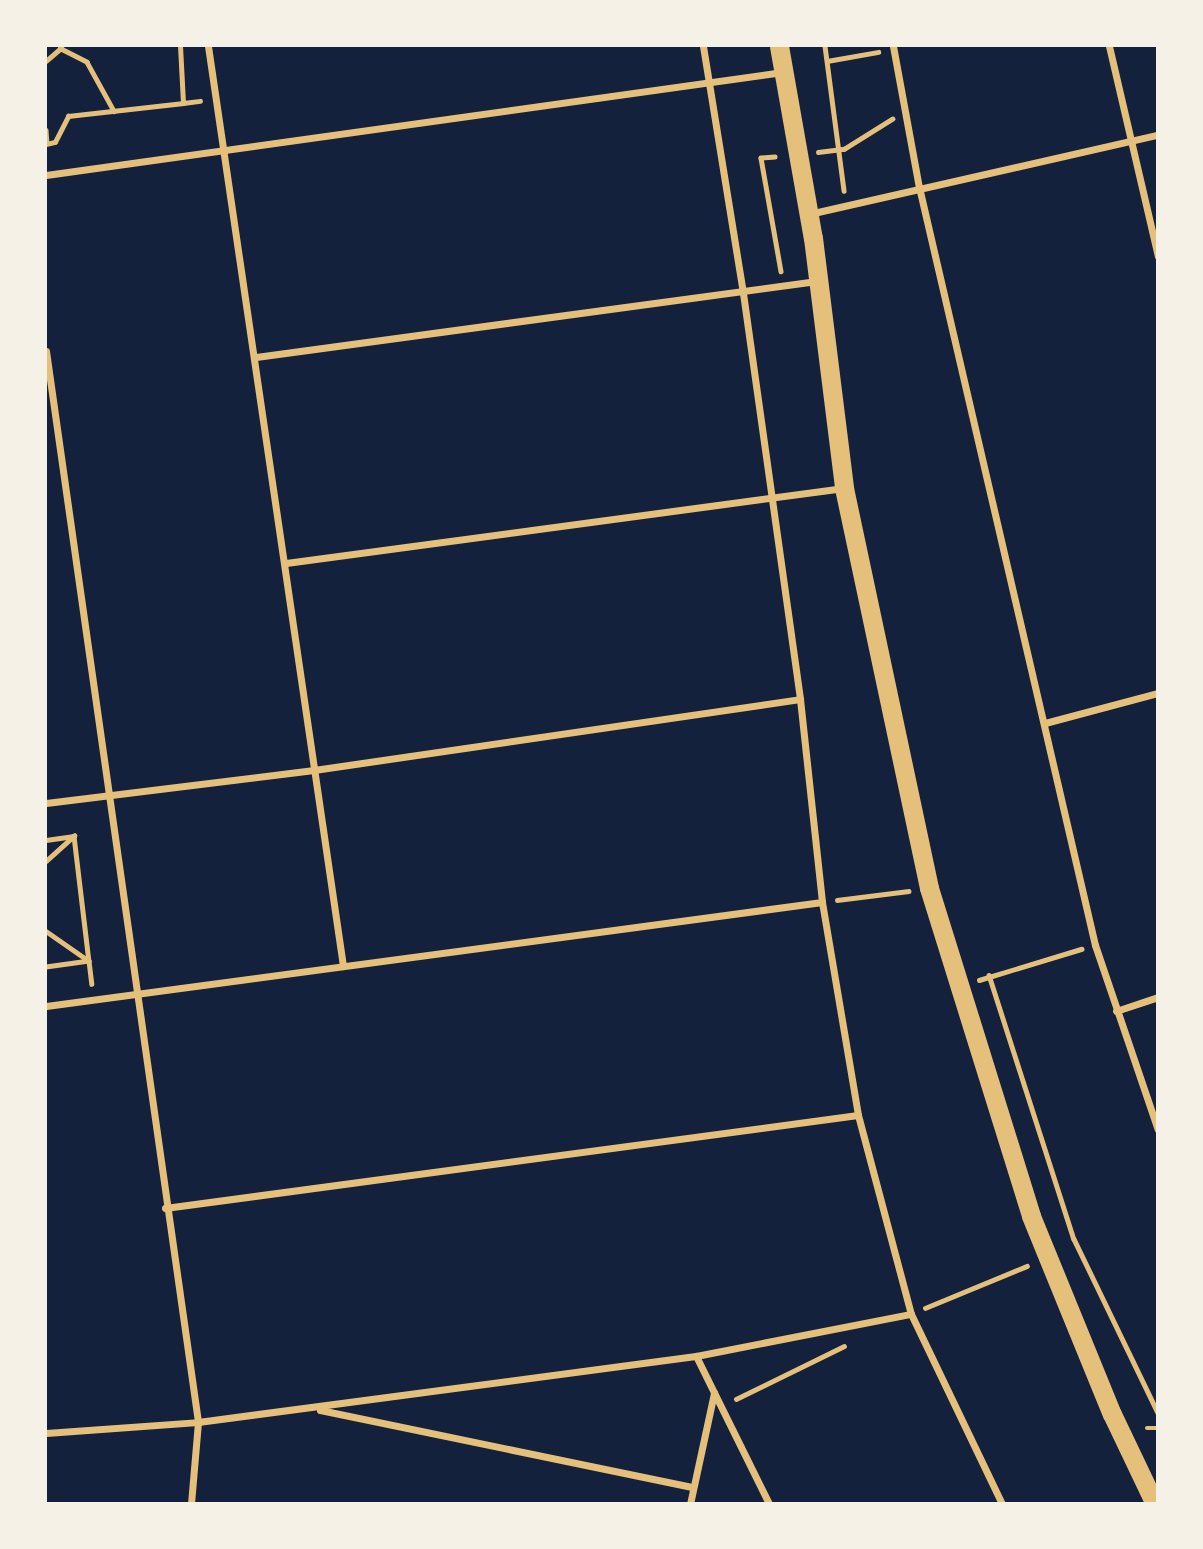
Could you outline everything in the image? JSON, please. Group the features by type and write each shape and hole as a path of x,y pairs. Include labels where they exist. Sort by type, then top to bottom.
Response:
{"highway":[{"path":"779,46 818,281 844,488 929,888 1047,1258 1155,1503"}],"street":[{"path":"208,46 256,357 342,966"},
{"path":"703,46 743,293 769,498 800,699 822,902 858,1115 911,1314 1002,1503"},
{"path":"1109,46 1157,256"},
{"path":"894,47 919,187 1095,945 1157,1130"},
{"path":"46,175 784,72"},
{"path":"808,214 1157,135"},
{"path":"256,357 818,281"},
{"path":"46,351 165,1208 198,1422 191,1503"},
{"path":"286,563 844,488"},
{"path":"1045,723 1157,693"},
{"path":"46,803 314,770 800,699"},
{"path":"46,1006 822,902"},
{"path":"1116,1011 1157,997"},
{"path":"165,1208 858,1115"},
{"path":"46,1433 198,1422 696,1356 911,1314"},
{"path":"696,1356 769,1503"},
{"path":"690,1503 714,1392"},
{"path":"314,1408 693,1487"}],"path":[{"path":"46,130 46,143 55,142 68,116 183,103 180,46"},
{"path":"825,46 846,205"},
{"path":"46,61 61,47 87,62 114,111"},
{"path":"827,61 894,47"},
{"path":"46,840 74,836"},
{"path":"46,861 74,836"},
{"path":"74,836 89,961"},
{"path":"822,902 929,888"},
{"path":"46,931 89,961"},
{"path":"1095,945 989,975 1074,1239 1157,1413"},
{"path":"46,967 89,961"},
{"path":"911,1314 1047,1258"},
{"path":"721,1406 851,1343"}]}
